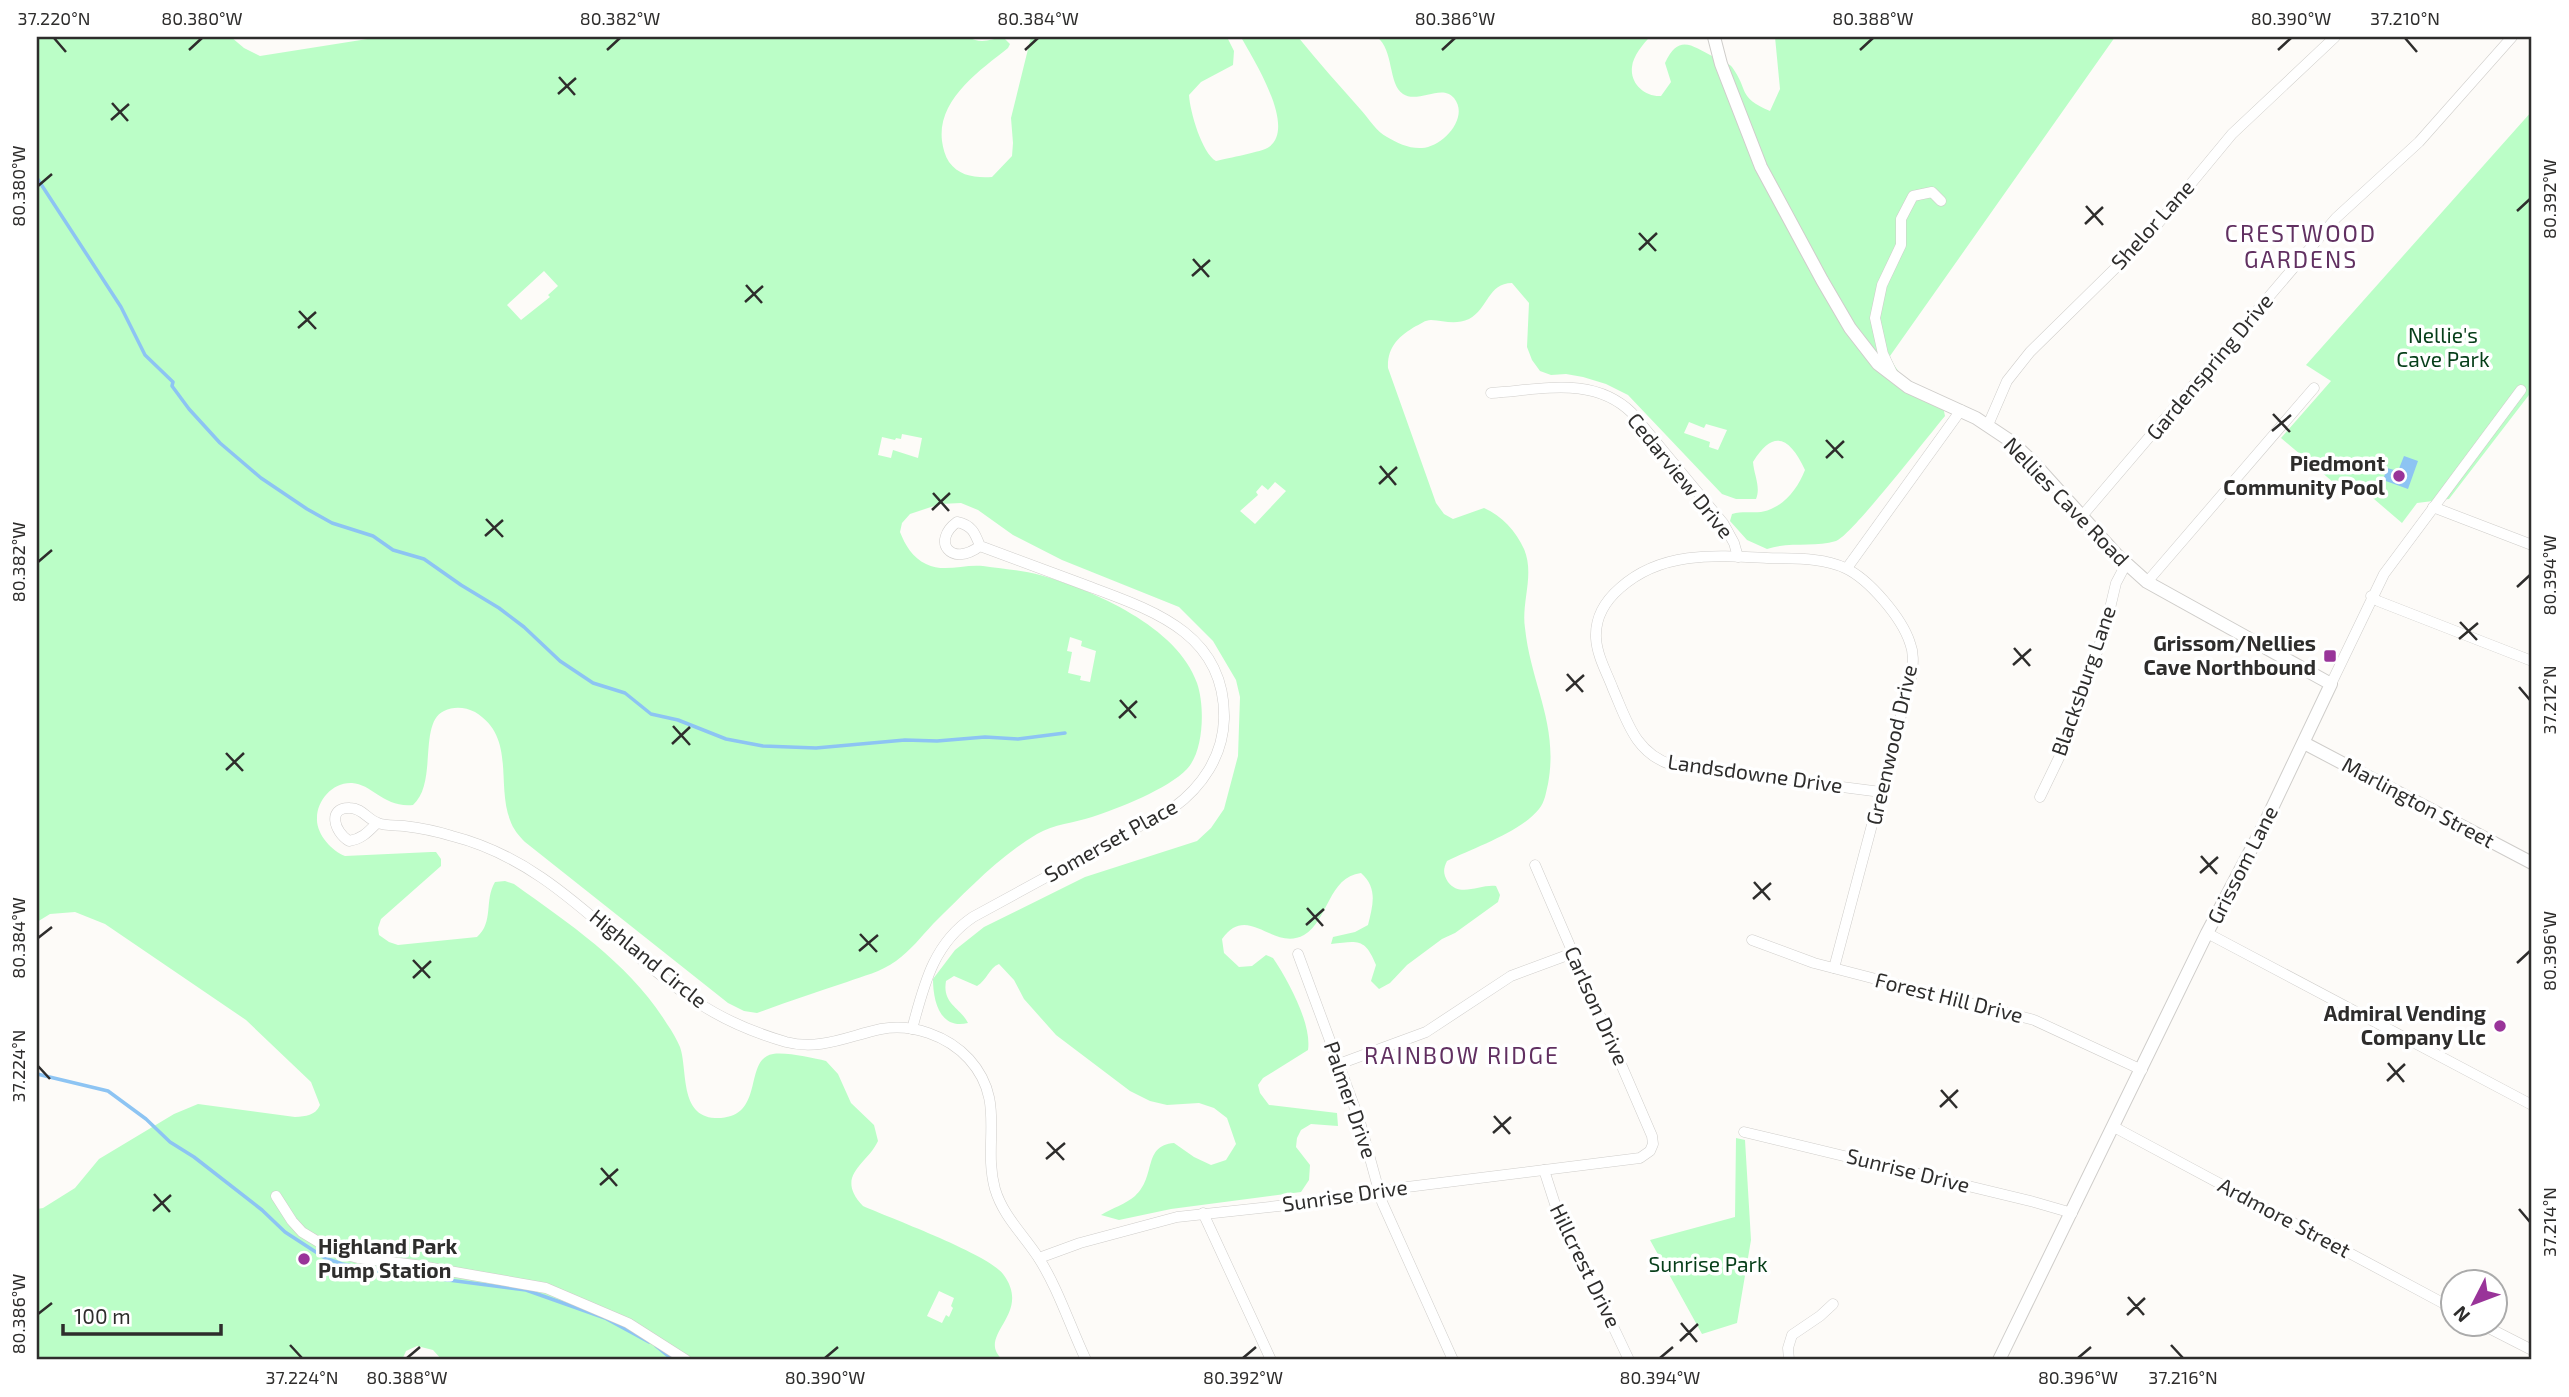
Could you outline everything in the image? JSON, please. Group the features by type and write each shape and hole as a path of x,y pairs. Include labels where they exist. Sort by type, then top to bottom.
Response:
{"street":[{"name":"Nellies Cave Road","path":"1714,37 1721,64 1761,167 1850,328 1878,364 1895,379 1918,393 1961,410 1988,425 2026,455 2126,564 2147,582 2331,684"},
{"name":"Shelor Lane","path":"1988,425 2007,381 2030,352 2146,238 2232,134 2335,37"},
{"name":"Gardenspring Drive","path":"2082,516 2336,218 2419,142 2512,37"},
{"path":"1895,379 1883,354 1875,318 1882,285 1901,245 1900,219 1913,196 1932,192 1941,201"},
{"name":"Cedarview Drive","path":"1491,393 1576,388 1598,391 1615,399 1632,413 1723,523 1738,557"},
{"path":"2147,582 2314,388"},
{"name":"Grissom Lane","path":"1998,1360 2207,933 2264,825 2371,596 2388,567 2521,390"},
{"path":"1847,568 1961,410"},
{"path":"2433,507 2532,545"},
{"name":"Somerset Place","path":"912,1029 930,967 939,950 957,928 1173,808 1204,778 1213,764 1222,735 1224,705 1219,681 1202,649 1181,628 1135,604 980,546"},
{"name":"Landsdowne Drive","path":"1738,557 1699,556 1652,567 1614,593 1602,610 1597,628 1599,654 1634,737 1652,757 1672,765 1881,792"},
{"name":"Greenwood Drive","path":"1738,557 1821,561 1847,568 1867,582 1901,625 1909,640 1913,657 1912,674 1835,968"},
{"name":"Blacksburg Lane","path":"2040,797 2068,739 2106,625 2116,583 2126,564"},
{"path":"2371,596 2532,662"},
{"name":"Marlington Street","path":"2304,743 2532,863"},
{"name":"Highland Circle","path":"377,823 420,828 459,837 510,858 584,908 684,993 716,1013 750,1029 788,1042 813,1045 834,1043 887,1028 912,1029 936,1036 956,1047 970,1059 989,1094 993,1112 991,1166 995,1186 1011,1222 1039,1258 1086,1360"},
{"name":"Carlson Drive","path":"1535,865 1648,1125 1653,1139 1652,1148"},
{"path":"2207,933 2532,1105"},
{"name":"Forest Hill Drive","path":"1752,940 1835,968 2034,1020 2142,1070"},
{"path":"1339,1064 1426,1032 1511,976 1573,953"},
{"name":"Palmer Drive","path":"1298,954 1360,1122 1390,1223 1453,1360"},
{"name":"Ardmore Street","path":"2114,1127 2440,1302"},
{"name":"Sunrise Drive","path":"1744,1132 2072,1213"},
{"name":"Sunrise Drive","path":"1039,1258 1070,1246 1162,1220 1203,1213 1361,1197 1399,1188 1640,1158 1652,1148"},
{"name":"Hillcrest Drive","path":"1544,1170 1555,1204 1629,1360"},
{"path":"276,1196 302,1232 335,1252 546,1288 628,1323 686,1360"},
{"path":"1203,1213 1271,1360"},
{"path":"1789,1360 1788,1348 1792,1335 1833,1304"},
{"path":"2508,1338 2532,1350"}],"green space":[{"path":"37,37 231,37 260,56 380,37 968,37 981,41 1003,37 1010,44 1008,48 962,88 946,112 942,126 942,144 953,167 974,176 992,177 1012,156 1011,118 1031,37 1227,37 1234,51 1233,65 1201,82 1189,95 1194,121 1202,141 1216,161 1265,149 1276,137 1276,109 1263,76 1241,37 1298,37 1380,132 1408,147 1422,148 1438,143 1452,130 1459,114 1458,106 1454,98 1443,92 1416,97 1403,94 1395,83 1386,50 1377,37 1650,37 1636,55 1632,67 1633,79 1644,92 1661,96 1671,82 1665,63 1670,54 1681,45 1693,46 1731,66 1748,97 1770,111 1780,89 1775,37 2115,37 1890,356 1904,377 1941,397 1945,416 1873,504 1836,541 1767,549 1747,540 1730,521 1732,514 1769,510 1788,497 1805,470 1794,450 1781,441 1775,441 1761,451 1753,462 1758,485 1756,499 1736,499 1722,494 1628,395 1583,377 1551,375 1540,371 1527,347 1529,303 1512,283 1498,287 1469,319 1455,322 1427,321 1410,330 1395,343 1388,368 1436,503 1444,514 1453,519 1484,508 1491,511 1508,525 1524,549 1528,569 1525,628 1550,742 1548,784 1539,809 1521,825 1447,861 1444,872 1453,887 1464,890 1496,886 1500,895 1498,902 1455,933 1442,939 1407,965 1390,983 1379,989 1371,981 1376,965 1364,945 1354,942 1331,944 1333,937 1355,932 1368,925 1372,891 1361,873 1342,882 1319,920 1304,935 1293,939 1282,938 1241,925 1232,929 1222,939 1224,953 1239,967 1252,966 1266,955 1273,958 1303,1015 1308,1050 1263,1078 1258,1085 1260,1093 1269,1105 1337,1113 1338,1126 1311,1124 1301,1130 1297,1138 1296,1147 1310,1165 1309,1180 1301,1192 1171,1209 1119,1220 1101,1215 1135,1196 1146,1180 1153,1156 1164,1145 1174,1143 1211,1165 1226,1160 1236,1144 1227,1118 1214,1108 1199,1103 1167,1105 1150,1101 1130,1091 1056,1035 1024,999 1014,980 999,964 977,986 954,976 946,981 945,989 949,1000 968,1023 951,1022 940,1012 933,979 955,950 984,927 1085,877 1197,841 1211,828 1224,809 1238,756 1240,697 1236,680 1213,641 1179,607 1062,560 1013,535 978,510 961,503 940,504 910,514 902,523 900,532 913,555 933,567 983,566 1040,575 1108,601 1153,628 1187,663 1197,683 1202,716 1200,740 1193,761 1168,784 1116,809 1057,826 1022,843 982,876 906,953 878,971 757,1013 744,1011 728,1003 525,842 514,829 506,806 503,762 496,734 488,722 467,709 448,709 436,718 429,740 425,783 413,805 394,803 366,787 352,783 345,783 327,793 318,811 317,824 326,841 340,854 345,856 436,852 441,859 441,866 381,919 379,935 398,945 477,937 485,925 495,882 514,884 598,947 652,1002 679,1044 690,1101 703,1115 715,1118 731,1116 742,1110 748,1100 758,1066 764,1058 773,1054 826,1061 838,1074 851,1103 874,1125 878,1141 852,1178 855,1195 863,1206 959,1247 994,1266 1003,1274 1011,1288 1012,1301 995,1342 996,1351 1003,1360 442,1360 433,1350 417,1346 406,1351 402,1360 37,1360 37,1209 75,1188 99,1159 174,1114 198,1104 295,1117 313,1113 320,1105 311,1082 246,1020 105,924 75,912 50,914 37,922","holes":["544,271 558,286 548,295 550,297 521,320 507,305","1689,422 1704,428 1706,424 1727,430 1718,450 1709,447 1710,442 1684,433","902,434 922,438 918,458 893,450 891,458 878,455 882,437 901,439","1275,482 1286,491 1255,524 1240,511 1258,495 1256,492 1262,485 1268,490","1070,637 1082,641 1081,646 1096,651 1090,682 1080,680 1081,676 1068,673 1072,652 1067,651","939,1291 954,1298 949,1317 946,1315 942,1323 927,1316"]},
{"name":"Nellie's Cave Park","path":"2532,111 2532,391 2449,499 2417,503 2402,523 2367,493 2333,482 2281,438 2331,381 2306,365"},
{"name":"Sunrise Park","path":"1736,1138 1745,1140 1751,1240 1737,1323 1702,1334 1650,1240 1735,1217"}],"water":[{"name":"Piedmont Community Pool","path":"2404,456 2418,461 2408,489 2383,480 2387,468 2398,471"}],"waterway":[{"path":"37,178 121,307 145,355 173,382 172,386 189,409 220,443 261,478 307,509 332,523 373,536 393,550 424,559 499,608 560,661 593,683 625,693 651,714 678,720 726,739 763,746 816,748 905,740 937,741 985,737 1018,739 1065,733"},
{"path":"37,1074 108,1091 146,1119 170,1142 194,1157 262,1210 285,1232 325,1258 379,1271 526,1290 605,1318 649,1342"},
{"path":"656,1346 673,1360"}],"place":[{"name":"Piedmont Community Pool","path":"2399,476"},
{"name":"Grissom/Nellies Cave Northbound","path":"2330,656"},
{"name":"Admiral Vending Company Llc","path":"2500,1026"},
{"name":"Highland Park Pump Station","path":"304,1259"}],"district":[{"name":"CRESTWOOD GARDENS","path":"2301,247"},
{"name":"RAINBOW RIDGE","path":"1462,1056"}]}
